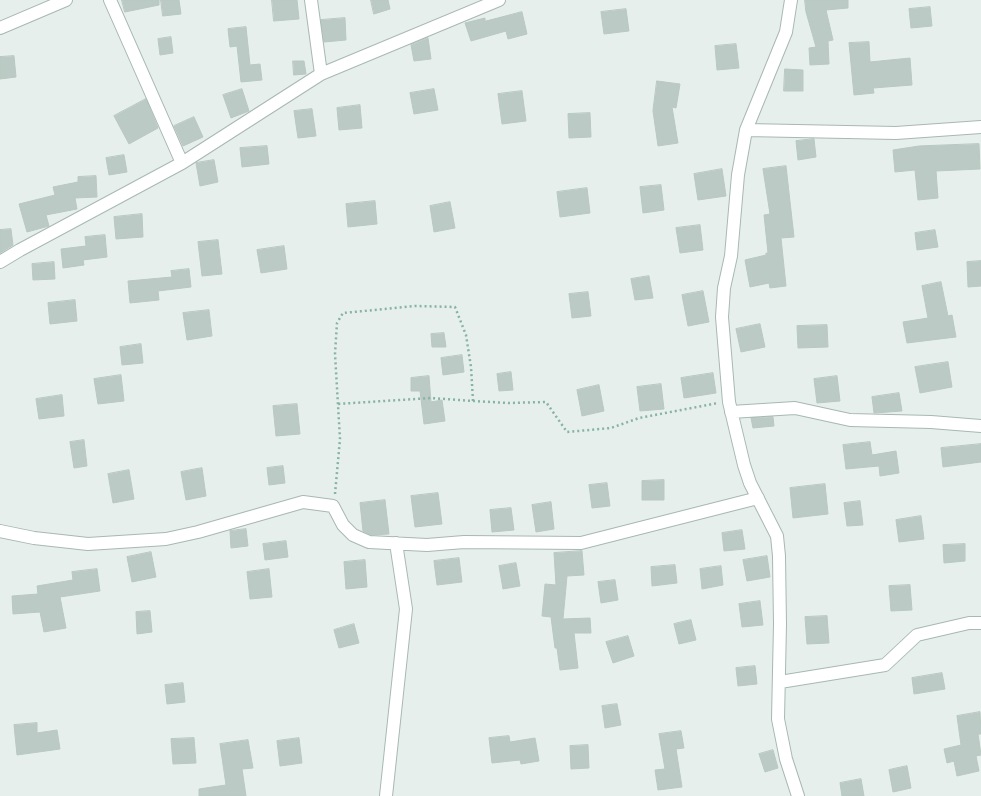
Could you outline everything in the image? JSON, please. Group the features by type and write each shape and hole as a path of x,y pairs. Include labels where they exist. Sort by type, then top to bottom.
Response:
{"street":[{"path":"0,28 66,0"},
{"path":"110,0 182,163"},
{"path":"311,0 321,74"},
{"path":"0,262 182,163 321,74 499,0"},
{"path":"791,0 786,32 746,130 738,175 731,256 724,288 722,317 730,407 750,483 777,536 779,556 780,682 778,719 786,759 798,796"},
{"path":"746,130 896,133 981,127"},
{"path":"730,407 796,408 850,420 931,422 981,426"},
{"path":"0,531 34,538 88,544 166,538 198,532 303,502 333,506 343,525 353,535 369,542 427,545 464,542 581,542 758,498"},
{"path":"386,796 406,609 396,543"},
{"path":"780,682 885,665 917,635 969,623 981,623"}],"path":[{"path":"333,506 340,439 334,354 337,323 343,313 415,306 455,307 466,335 471,366 473,401"},
{"path":"338,404 431,398 509,403 546,402 567,432 610,428 639,418 730,407"}],"building":[{"path":"122,0 159,0 159,5 125,12"},
{"path":"161,0 179,0 181,14 163,16"},
{"path":"272,0 297,0 299,19 274,21"},
{"path":"371,0 388,0 390,9 374,14"},
{"path":"805,0 848,0 848,8 826,10 833,40 828,41 829,64 810,65 809,48 816,47 806,12"},
{"path":"930,7 932,26 911,28 909,9"},
{"path":"626,9 629,31 604,34 601,12"},
{"path":"522,12 527,34 508,39 506,31 471,41 465,23 485,18 485,21"},
{"path":"345,18 346,40 324,42 321,20"},
{"path":"246,27 250,65 260,64 262,80 241,82 237,46 230,47 228,29"},
{"path":"171,37 173,53 160,55 158,39"},
{"path":"428,38 431,59 414,61 411,45"},
{"path":"869,42 870,62 910,58 912,85 873,88 874,93 854,95 849,43"},
{"path":"736,44 739,68 717,70 715,46"},
{"path":"14,56 16,77 0,79 0,57"},
{"path":"293,61 304,61 306,74 294,75"},
{"path":"785,69 803,70 803,91 784,91"},
{"path":"657,81 680,84 676,108 672,107 678,143 658,146 653,111"},
{"path":"242,89 249,111 231,118 223,95"},
{"path":"434,89 438,110 414,114 410,93"},
{"path":"522,91 526,121 502,124 498,94"},
{"path":"146,99 158,128 129,144 114,116"},
{"path":"360,105 362,128 339,130 337,108"},
{"path":"312,109 316,136 298,138 294,111"},
{"path":"590,113 591,137 569,138 568,114"},
{"path":"194,117 203,137 183,146 174,126"},
{"path":"814,139 816,157 798,160 796,141"},
{"path":"979,144 980,169 936,171 938,198 918,200 915,170 895,172 893,150 919,146"},
{"path":"267,146 269,164 242,167 240,148"},
{"path":"124,155 127,172 109,175 106,158"},
{"path":"214,160 218,182 200,186 196,163"},
{"path":"786,166 794,237 781,238 786,286 770,288 769,283 750,287 745,260 766,255 766,253 768,253 764,215 770,214 763,169"},
{"path":"722,169 726,196 698,200 694,174"},
{"path":"96,176 97,197 75,198 77,209 46,215 49,226 27,232 19,204 55,195 53,187 78,182 78,177"},
{"path":"661,185 664,210 643,213 640,187"},
{"path":"587,188 590,213 560,217 557,192"},
{"path":"375,201 377,224 348,227 346,204"},
{"path":"450,202 455,228 434,232 430,206"},
{"path":"142,214 143,237 116,239 114,217"},
{"path":"700,225 703,250 680,253 676,228"},
{"path":"11,229 13,245 0,253 0,230"},
{"path":"935,230 938,247 917,250 915,233"},
{"path":"105,235 107,257 83,260 84,265 63,268 61,249 86,246 85,237"},
{"path":"218,240 222,274 202,276 198,242"},
{"path":"284,246 287,269 261,273 257,250"},
{"path":"981,261 981,286 968,287 967,262"},
{"path":"54,262 55,279 33,280 32,264"},
{"path":"189,269 191,287 158,291 159,300 130,303 128,281 172,277 171,271"},
{"path":"649,276 653,298 635,300 631,279"},
{"path":"941,282 948,316 952,315 956,337 907,343 903,322 928,318 922,286"},
{"path":"703,291 709,322 688,326 682,295"},
{"path":"588,292 591,316 572,318 569,294"},
{"path":"75,300 77,321 50,324 48,303"},
{"path":"209,310 212,336 187,340 183,313"},
{"path":"760,324 765,347 741,352 736,329"},
{"path":"827,325 828,347 798,348 797,326"},
{"path":"444,333 446,347 432,347 431,334"},
{"path":"141,344 143,363 122,365 120,347"},
{"path":"462,355 464,372 443,375 441,358"},
{"path":"948,362 952,387 920,393 915,367"},
{"path":"511,372 513,390 499,391 497,374"},
{"path":"713,373 716,393 684,398 681,378"},
{"path":"121,375 124,401 98,404 94,379"},
{"path":"429,376 431,402 442,400 445,421 424,424 420,391 411,391 411,378"},
{"path":"837,376 840,401 817,403 814,379"},
{"path":"661,384 664,409 640,411 637,387"},
{"path":"599,385 604,411 582,416 577,390"},
{"path":"899,393 902,411 874,413 872,397"},
{"path":"62,395 64,416 39,419 36,399"},
{"path":"297,404 300,434 276,436 273,406"},
{"path":"773,417 774,426 753,428 751,418"},
{"path":"84,440 87,466 74,468 70,442"},
{"path":"870,442 872,455 896,451 899,473 880,476 879,466 846,469 843,445"},
{"path":"981,444 981,462 943,467 941,448"},
{"path":"283,466 285,483 269,485 267,468"},
{"path":"202,468 206,496 186,500 181,472"},
{"path":"129,470 134,499 113,503 108,474"},
{"path":"664,480 664,500 642,500 642,481"},
{"path":"607,483 610,506 592,508 589,485"},
{"path":"825,484 828,514 793,518 790,488"},
{"path":"438,493 442,524 415,527 411,496"},
{"path":"385,500 389,534 371,535 363,531 360,503"},
{"path":"860,501 863,525 847,526 844,503"},
{"path":"551,502 554,529 536,532 532,505"},
{"path":"511,508 514,530 492,532 490,510"},
{"path":"921,516 924,539 899,542 896,520"},
{"path":"246,529 248,546 231,548 230,531"},
{"path":"742,530 745,549 724,551 722,533"},
{"path":"286,541 288,557 265,560 263,544"},
{"path":"965,544 965,561 944,563 943,545"},
{"path":"582,551 584,575 567,576 563,619 590,618 591,633 574,633 578,668 560,670 557,648 555,648 551,617 542,616 545,584 556,585 554,553"},
{"path":"151,552 156,577 132,582 127,557"},
{"path":"767,556 770,577 747,581 743,560"},
{"path":"459,558 462,582 437,585 434,561"},
{"path":"365,560 367,587 346,589 344,562"},
{"path":"516,563 520,586 503,589 499,566"},
{"path":"675,565 677,583 652,586 651,567"},
{"path":"721,566 723,585 702,589 700,569"},
{"path":"97,569 100,591 60,597 66,628 44,632 40,612 13,614 12,596 38,594 37,586 73,580 72,572"},
{"path":"269,569 272,597 250,599 247,572"},
{"path":"615,580 618,600 601,603 598,582"},
{"path":"910,585 912,610 891,611 889,586"},
{"path":"760,601 763,625 742,627 739,604"},
{"path":"150,611 152,632 137,634 136,612"},
{"path":"827,616 829,643 807,644 805,617"},
{"path":"691,620 696,640 679,644 674,624"},
{"path":"354,624 359,643 339,648 334,630"},
{"path":"628,636 634,656 613,663 606,642"},
{"path":"755,666 757,684 738,686 736,668"},
{"path":"942,673 945,689 914,694 912,678"},
{"path":"183,683 185,702 167,704 165,685"},
{"path":"617,704 621,725 605,728 602,706"},
{"path":"980,712 981,734 978,734 981,755 976,756 979,771 957,776 954,761 947,763 944,749 961,745 957,716"},
{"path":"37,723 37,733 57,730 60,749 17,755 14,725"},
{"path":"681,731 684,748 676,749 682,787 658,790 655,770 665,769 659,734"},
{"path":"509,736 510,742 535,738 539,761 521,764 520,760 492,763 489,738"},
{"path":"194,738 196,763 173,764 171,739"},
{"path":"299,738 302,763 280,766 277,741"},
{"path":"248,740 253,768 242,769 246,796 199,796 199,789 226,785 220,744"},
{"path":"588,745 589,768 571,769 570,746"},
{"path":"773,750 778,768 765,772 759,754"},
{"path":"907,766 911,788 893,792 889,770"},
{"path":"861,779 864,796 842,796 840,783"}]}
